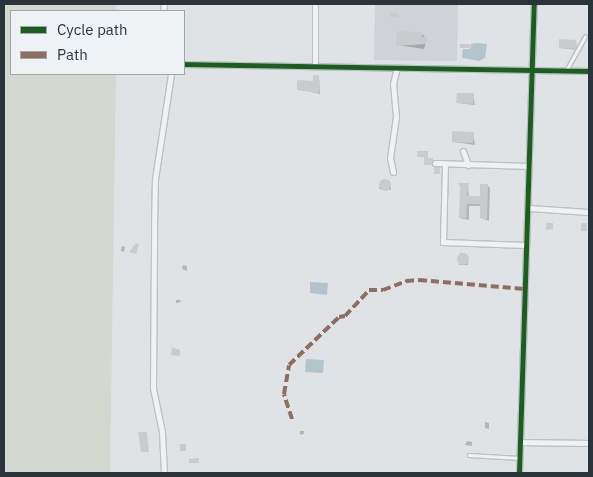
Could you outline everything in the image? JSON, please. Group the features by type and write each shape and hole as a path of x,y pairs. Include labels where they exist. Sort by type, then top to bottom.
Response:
{"street":[{"path":"315,4 315,65"},
{"path":"519,473 524,246 528,208 534,4"},
{"path":"185,64 397,66 589,71"},
{"path":"393,172 390,158 397,66"},
{"path":"164,473 162,432 153,388 155,198 158,152 170,75"},
{"path":"463,151 468,165"},
{"path":"435,163 529,166"},
{"path":"445,164 443,242 524,246"},
{"path":"528,208 589,212"},
{"path":"520,442 589,443"}],"lane":[{"path":"567,70 586,37"},
{"path":"469,456 520,458"}],"shaded area":[{"path":"4,4 116,4 116,10 10,10 10,75 116,75 110,473 4,473"},
{"path":"458,4 457,61 374,60 375,5"},
{"path":"471,44 487,44 485,58 479,61 462,58 463,49 470,49"},
{"path":"310,282 328,283 327,295 310,293"},
{"path":"306,359 324,360 323,373 305,372"}],"building":[{"path":"390,12 399,13 399,17 390,17"},
{"path":"397,31 422,32 422,37 427,37 426,44 396,46"},
{"path":"559,39 576,40 576,49 559,48"},
{"path":"460,44 470,44 470,48 460,48"},
{"path":"313,75 319,75 319,93 297,90 297,80 313,81"},
{"path":"457,93 474,93 473,104 456,103"},
{"path":"452,131 474,132 473,143 452,142"},
{"path":"417,151 428,151 428,158 433,158 433,165 424,165 424,157 417,157"},
{"path":"434,165 440,165 440,174 434,174"},
{"path":"385,179 391,185 385,191 379,185"},
{"path":"457,183 469,183 467,196 480,196 480,184 488,184 487,219 480,218 480,204 467,204 466,218 459,218 460,186"},
{"path":"546,223 553,223 553,229 546,230"},
{"path":"581,223 587,223 587,231 581,231"},
{"path":"136,243 139,244 136,254 129,252"},
{"path":"463,253 469,259 463,265 457,259"},
{"path":"172,347 180,350 180,356 171,355"},
{"path":"138,432 147,432 149,452 141,452"},
{"path":"180,444 186,444 186,451 180,451"},
{"path":"199,458 199,463 189,463 189,459"}],"marked path":[{"path":"292,419 284,394 289,365 339,317 345,316 369,290 383,290 406,281 419,280 525,289"}],"cycle path":[{"path":"519,473 534,4"},
{"path":"185,64 589,71"}]}
